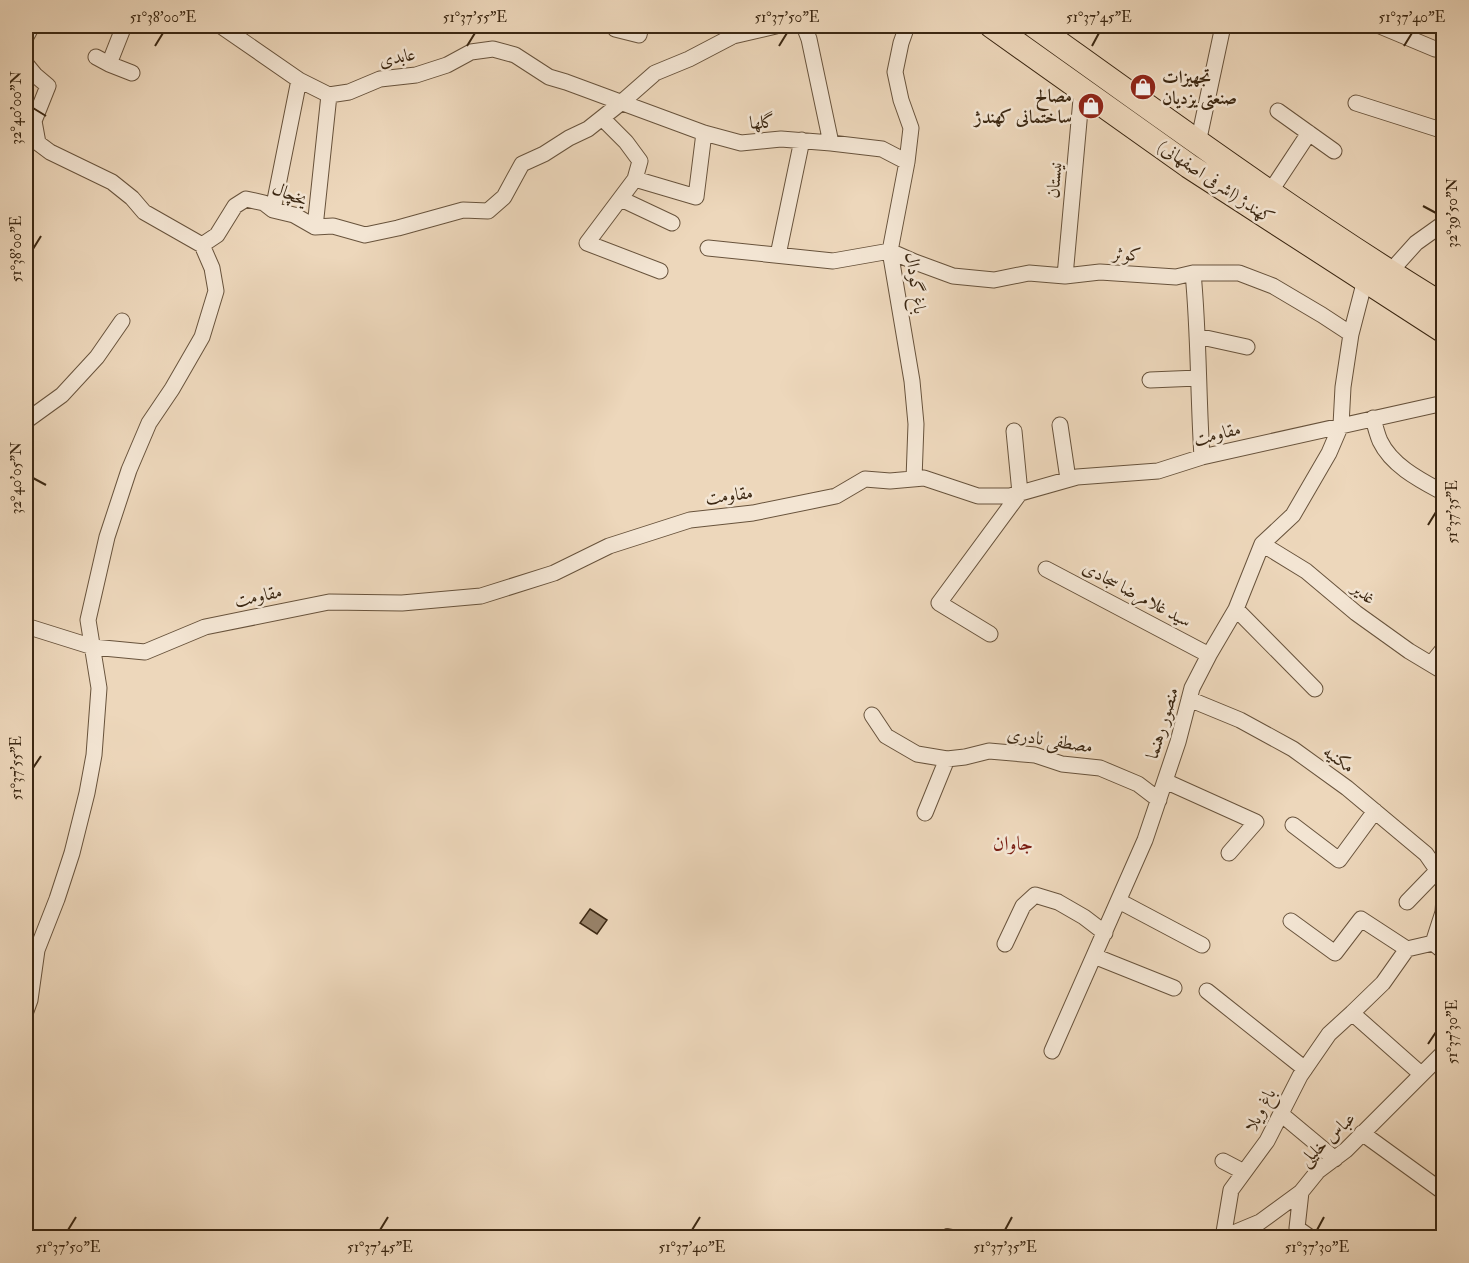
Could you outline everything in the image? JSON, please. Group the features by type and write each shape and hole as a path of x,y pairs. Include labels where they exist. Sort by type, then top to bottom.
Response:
{"main road":[{"name":"کهندژ (اشرفی اصفهانی)","path":"992,26 1189,166 1265,202"},
{"name":"کهندژ (اشرفی اصفهانی)","path":"1035,26 1228,164 1265,202 1365,280 1443,331"},
{"path":"1117,114 1130,117 1219,175 1228,164"},
{"path":"1265,202 1327,242 1343,249 1353,250 1443,306"}],"street":[{"path":"26,37 32,26"},
{"path":"124,26 102,60 132,73"},
{"path":"221,26 299,80 328,94 315,226"},
{"path":"615,29 639,35 641,26"},
{"name":"یخچال","path":"202,245 217,235 235,206 246,199 264,203 273,210 294,215 315,226 333,226 365,235 463,210 488,211 504,197 522,164 588,129 655,73 689,59 733,36 776,26"},
{"path":"804,26 809,39 831,142"},
{"name":"باغ گودال","path":"908,26 901,43 895,72 901,100 911,128 908,162 890,251 912,381 916,424 914,479"},
{"path":"1198,143 1223,26"},
{"path":"1380,26 1435,49 1443,50"},
{"name":"عابدی","path":"328,94 349,92 380,79 416,75 447,65 471,52 494,49 515,56 549,77 622,102"},
{"path":"26,64 48,86 34,121 39,143 50,152 112,182 132,198 144,212 202,245 212,268 216,291 202,337 150,423 129,470 107,537 88,620 99,688 94,755 72,853 37,950 30,1000 26,1011"},
{"path":"273,210 299,80"},
{"name":"نیستان","path":"1065,276 1082,88"},
{"name":"گلها","path":"622,102 741,143 781,139 831,142 882,149 908,162"},
{"path":"1356,103 1443,131"},
{"path":"1278,111 1335,151"},
{"path":"602,118 626,142 640,161 635,179 587,243 660,271"},
{"path":"635,179 696,197 704,132"},
{"path":"1265,202 1309,133"},
{"path":"778,255 802,140"},
{"path":"621,199 672,223"},
{"path":"1389,273 1416,243 1443,223"},
{"path":"708,248 833,261 890,251"},
{"name":"کوثر","path":"890,251 953,276 994,280 1029,273 1065,276 1100,272 1176,277 1193,273 1239,273 1273,286 1351,334"},
{"path":"1193,273 1202,457"},
{"path":"1341,425 1343,387 1351,334 1365,280"},
{"path":"26,421 62,394 97,357 122,321"},
{"path":"1197,336 1247,347"},
{"path":"1150,380 1198,378"},
{"name":"مقاومت","path":"26,626 93,647 145,652 205,627 329,602 402,603 481,596 554,573 609,546 690,520 753,513 836,496 865,479 890,481 924,478 978,496 1010,496 1077,477 1158,471 1202,457 1443,403"},
{"path":"1373,418 1381,442 1392,460 1443,493"},
{"path":"1060,425 1068,479"},
{"name":"منصور رهنما","path":"1052,1051 1145,840 1178,742 1192,688 1236,609 1262,544 1293,515 1329,453 1341,425"},
{"path":"990,634 939,603 1020,493 1014,431"},
{"name":"غدیر","path":"1262,544 1306,571 1356,613 1437,668"},
{"name":"سید غلامرضا سجادی","path":"1046,569 1209,655"},
{"path":"1236,609 1315,689"},
{"path":"1437,668 1443,648"},
{"name":"مکنیه","path":"1190,699 1240,720 1293,749 1347,788 1426,854 1440,875"},
{"name":"مصطفی نادری","path":"872,714 886,736 917,754 947,759 989,751 1035,755 1062,764 1100,768 1138,784 1159,800"},
{"path":"925,813 947,759"},
{"path":"1165,781 1256,822 1229,853"},
{"path":"1293,825 1339,860 1374,811"},
{"path":"1407,902 1440,875"},
{"path":"1005,944 1023,906 1035,895 1058,902 1105,933"},
{"path":"1291,921 1335,953 1361,919 1407,949 1438,947 1443,898"},
{"path":"1119,901 1202,945"},
{"name":"باغ ویلا","path":"1223,1237 1231,1190 1267,1141 1305,1069 1329,1034 1383,983 1407,949"},
{"path":"1094,956 1174,988"},
{"path":"1207,991 1305,1069"},
{"path":"1352,1013 1421,1074"},
{"name":"عباس خلیلی","path":"1223,1237 1260,1222 1301,1192 1318,1171 1346,1150 1443,1052"},
{"path":"1281,1114 1335,1158"},
{"path":"1362,1133 1442,1191"},
{"path":"1223,1161 1245,1172"},
{"path":"1301,1192 1297,1228 1311,1238"}],"lane":[{"path":"942,1238 947,1233 971,1238"}],"building":[{"path":"590,909 607,920 597,934 580,923"}],"place":[{"name":"تجهیزات صنعتی یزدیان","path":"1143,87"},
{"name":"مصالح ساختمانی کهندژ","path":"1091,106"}],"district":[{"name":"جاوان","path":"1013,843"}]}
